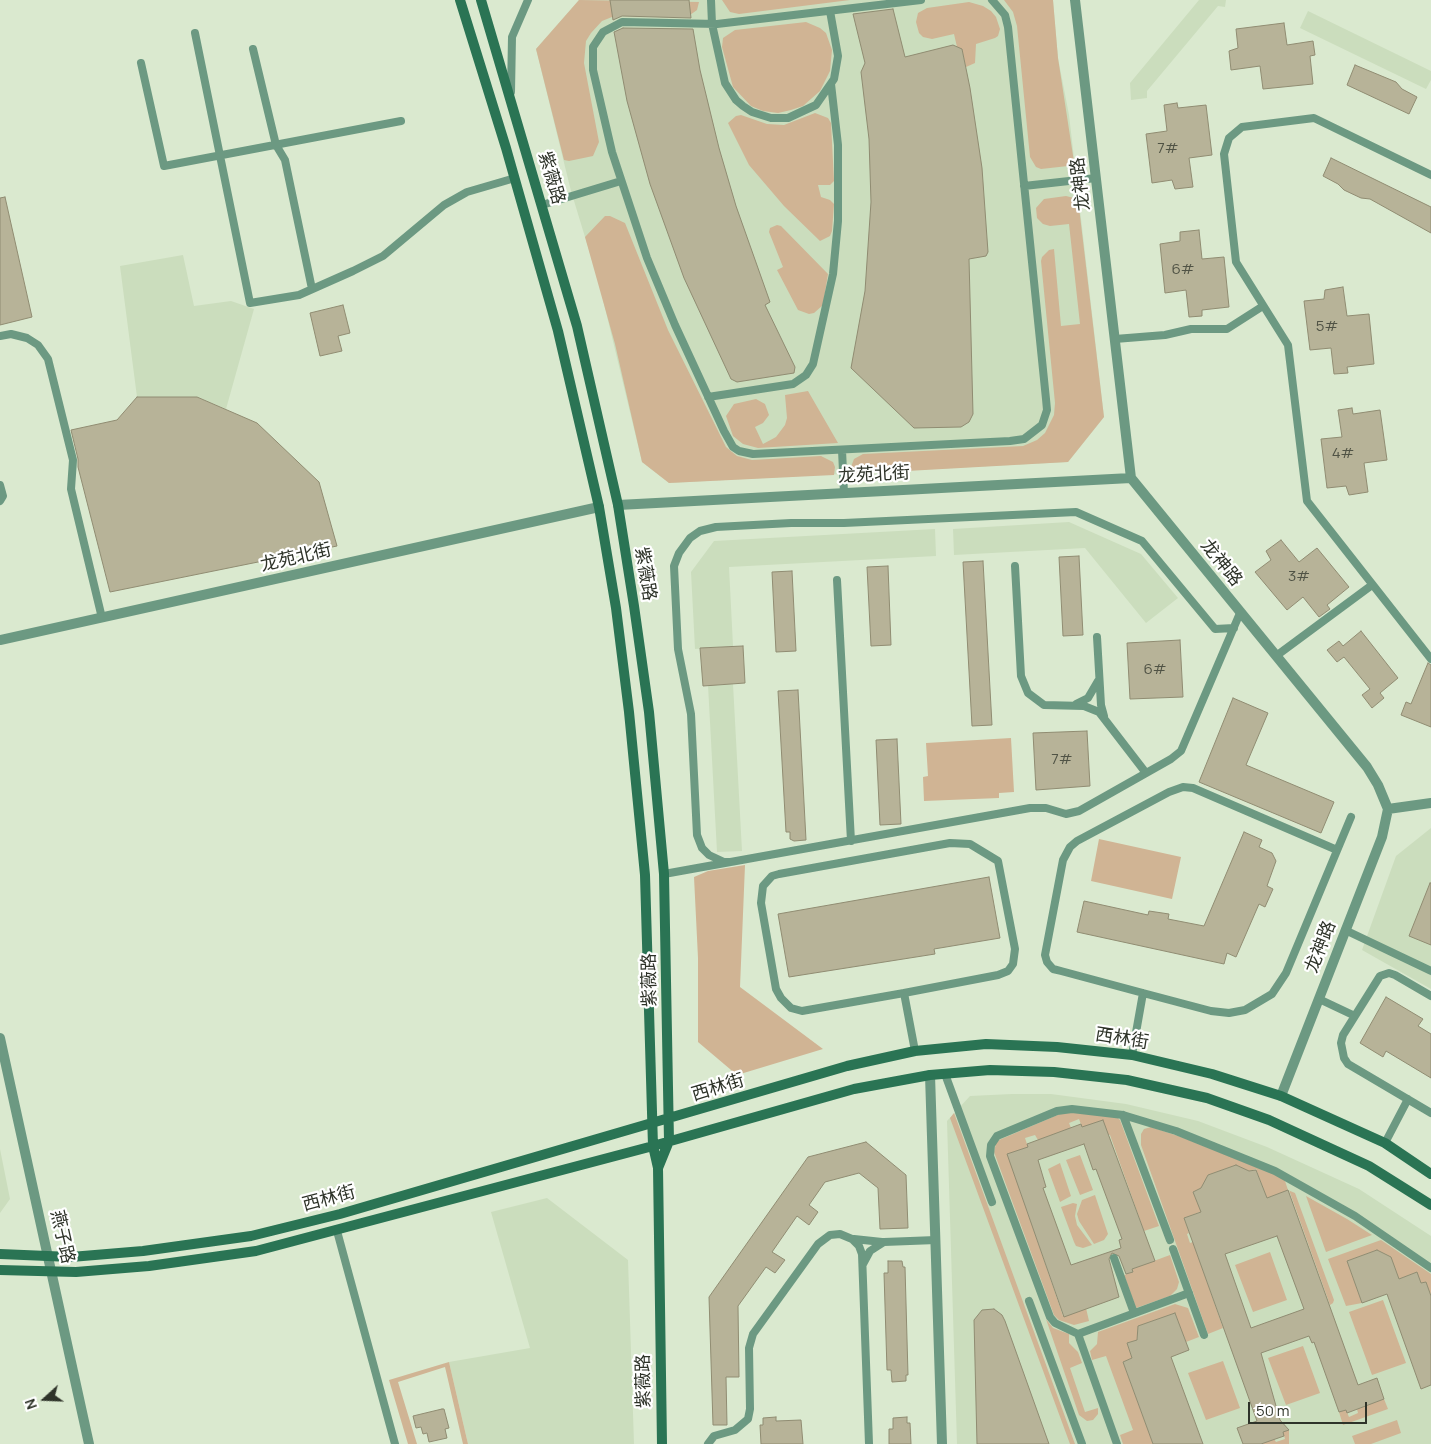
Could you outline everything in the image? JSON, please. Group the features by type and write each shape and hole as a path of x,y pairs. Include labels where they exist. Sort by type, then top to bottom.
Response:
{"main road":[{"name":"紫薇路","path":"460,0 558,331 599,507 616,608 629,712 645,875 653,1146 658,1168 662,1444"},
{"name":"紫薇路","path":"481,0 577,326 618,505 649,712 664,874 669,1141 658,1168"},
{"name":"西林街","path":"0,1254 71,1257 143,1251 251,1236 340,1214 847,1066 915,1051 986,1044 1057,1047 1132,1055 1212,1074 1281,1096 1384,1143 1431,1174"},
{"name":"西林街","path":"0,1270 76,1272 149,1266 246,1252 336,1231 653,1146 854,1089 930,1075 990,1070 1054,1072 1127,1080 1207,1098 1270,1120 1369,1166 1431,1205"}],"street":[{"name":"龙神路","path":"1075,0 1132,478 1367,768 1378,785 1388,809 1382,837 1281,1096"},
{"name":"龙苑北街","path":"618,505 1132,478"},
{"name":"龙苑北街","path":"0,640 599,507"},
{"path":"1388,809 1431,803"},
{"name":"燕子路","path":"0,1038 53,1271 89,1444"},
{"path":"930,1075 942,1444"}],"lane":[{"path":"511,99 512,37 528,0"},
{"path":"711,0 712,24 724,83 736,100 752,112 771,118 788,118 816,105 831,84 837,69 838,56 830,11"},
{"path":"921,0 712,24 622,22 609,27 597,39 592,54 593,70 620,181 658,288 728,440 739,451 753,454 1017,440 1031,435 1042,425 1046,410 1046,399 1008,27 1005,15 992,0"},
{"path":"195,33 250,303 281,299 312,289 383,256 444,205 467,192 514,178"},
{"path":"253,49 276,145 285,160 312,289"},
{"path":"141,63 164,166 402,121"},
{"path":"708,397 793,384 806,375 813,364 833,274 838,221 838,145 831,84"},
{"path":"1431,175 1314,118 1247,125 1237,130 1227,142 1224,154 1238,268 1288,345 1307,501 1431,659"},
{"path":"1024,186 1096,178"},
{"path":"542,205 620,181"},
{"path":"1115,339 1165,335 1191,329 1227,329 1263,306"},
{"path":"0,336 12,334 27,338 38,345 48,359 72,460 71,489 102,618"},
{"path":"842,450 844,493"},
{"path":"0,484 3,496 0,501"},
{"path":"731,862 724,862 709,854 702,848 697,835 691,714 678,650 674,566 690,538 700,531 716,527 791,523 838,524 1076,512 1142,540 1215,629 1234,628"},
{"path":"1016,566 1022,682 1032,698 1044,705 1092,707 1105,717 1146,773"},
{"path":"837,580 851,841"},
{"path":"1276,656 1372,585"},
{"path":"664,874 1030,808 1073,813 1171,759 1185,744 1240,613"},
{"path":"1097,637 1101,705 1105,717"},
{"path":"1073,705 1092,694 1099,674"},
{"path":"1337,850 1193,788 1176,788 1077,841 1070,847 1063,860 1045,955 1047,962 1061,972 1211,1011 1230,1013 1245,1010 1272,994 1286,974 1337,850 1350,817"},
{"path":"950,843 970,844 995,858 1002,869 1015,949 1013,964 1008,971 998,975 904,993 802,1011 791,1008 781,998 776,989 761,904 763,886 772,876 779,874 950,843"},
{"path":"1345,930 1431,971"},
{"path":"1431,996 1394,975 1384,974 1377,980 1341,1043 1344,1058 1354,1068 1431,1113"},
{"path":"904,993 915,1051"},
{"path":"1132,1055 1143,993"},
{"path":"1319,999 1355,1016"},
{"path":"945,1074 992,1202"},
{"path":"1384,1143 1408,1099"},
{"path":"1117,1444 1078,1334 1055,1323 1050,1316 990,1150 997,1136 1064,1109 1123,1115 1204,1140 1275,1171 1355,1216 1431,1268"},
{"path":"1123,1115 1170,1240"},
{"path":"336,1231 395,1444"},
{"path":"708,1444 714,1436 735,1430 748,1418 750,1410 749,1348 753,1334 818,1244 836,1234 864,1242 936,1240"},
{"path":"852,1239 859,1246 863,1264 869,1444"},
{"path":"863,1264 870,1251 884,1242"},
{"path":"1173,1250 1204,1336"},
{"path":"1114,1258 1134,1313"},
{"path":"1078,1334 1189,1293"},
{"path":"1029,1301 1082,1444"},
{"path":"1104,1324 1104,1334"}],"shaded area":[{"path":"579,0 1053,0 1058,58 1069,115 1104,417 1068,462 669,483 642,462 599,283 571,191 536,49"},
{"path":"579,0 699,2 697,10 690,15 617,15 602,21 591,33 586,41 584,63 599,142 593,156 569,161 564,160 536,49"},
{"path":"722,0 850,0 739,14 730,12"},
{"path":"1004,0 1053,0 1058,58 1074,162 1068,166 1041,169 1036,167 1030,157 1017,26 1013,12"},
{"path":"1199,0 1226,0 1225,7 1218,6 1147,91 1147,98 1131,100 1130,83"},
{"path":"969,2 983,6 991,11 996,17 1000,29 998,36 995,38 976,44 975,63 966,67 962,50 957,47 954,34 932,39 923,37 919,33 916,22 918,13 927,8"},
{"path":"1308,11 1431,71 1431,80 1426,89 1300,28"},
{"path":"806,22 826,33 832,50 830,71 820,91 803,106 778,113 763,111 751,106 733,87 722,47 723,38 735,30"},
{"path":"815,113 828,118 831,123 834,181 830,185 818,185 821,197 830,200 834,204 832,231 830,236 820,241 784,206 749,165 728,123 736,116 741,115 767,124 784,125"},
{"path":"1066,196 1078,199 1104,417 1068,462 853,474 851,467 854,459 863,454 1023,446 1037,440 1045,433 1054,415 1055,403 1041,261 1042,257 1049,250 1054,249 1061,326 1080,324 1069,224 1050,226 1043,224 1037,218 1036,208 1044,199"},
{"path":"605,216 610,216 625,223 668,330 726,447 737,456 752,460 821,456 833,462 835,467 834,475 669,483 642,462 615,344 585,237"},
{"path":"777,225 781,226 828,274 823,305 814,313 809,314 798,310 777,270 783,267 769,232 770,228"},
{"path":"183,255 194,306 231,301 254,309 226,409 197,397 137,397 120,266"},
{"path":"808,391 838,443 758,448 743,444 733,436 726,416 734,404 756,399 765,404 769,415 763,423 755,427 763,444 776,437 785,425 787,418 785,395"},
{"path":"1069,522 1141,554 1178,598 1146,623 1085,548 954,555 953,529"},
{"path":"935,529 936,556 729,567 733,646 695,649 691,572 714,541"},
{"path":"733,684 742,851 717,852 708,685"},
{"path":"1011,738 1014,792 999,793 999,798 924,801 923,777 928,776 926,743"},
{"path":"1431,828 1431,989 1362,950 1396,856"},
{"path":"1099,839 1181,857 1172,899 1091,881"},
{"path":"745,865 740,987 823,1049 737,1075 698,1042 698,958 694,877 708,871"},
{"path":"1051,1094 1126,1104 1198,1121 1267,1147 1359,1189 1431,1236 1431,1444 957,1444 947,1121 970,1096"},
{"path":"1067,1111 1117,1117 1120,1120 1159,1226 1144,1231 1110,1135 1082,1127 1079,1119 1069,1123 1071,1128 1038,1140 1035,1135 1025,1138 1028,1147 1008,1155 1063,1316 1086,1308 1089,1321 1074,1325 1059,1320 1054,1315 994,1152 996,1143 999,1140"},
{"path":"954,1113 1075,1444 1070,1444 950,1118"},
{"path":"1151,1127 1184,1138 1284,1178 1288,1190 1267,1198 1256,1169 1249,1171 1236,1165 1208,1175 1201,1188 1193,1192 1202,1214 1200,1212 1184,1218 1189,1233 1187,1234 1190,1243 1193,1242 1223,1328 1208,1334 1141,1145 1141,1134 1144,1129"},
{"path":"0,1149 10,1199 0,1213"},
{"path":"1080,1155 1093,1190 1080,1195 1066,1160"},
{"path":"1060,1163 1071,1196 1060,1202 1048,1169"},
{"path":"1289,1191 1295,1193 1334,1300 1330,1305"},
{"path":"1095,1195 1108,1234 1104,1240 1094,1244 1079,1221 1077,1214 1082,1200"},
{"path":"1306,1196 1347,1219 1372,1235 1326,1252"},
{"path":"547,1198 628,1260 634,1444 468,1444 449,1362 530,1348 491,1212"},
{"path":"1073,1203 1077,1204 1075,1216 1077,1225 1092,1245 1083,1248 1076,1246 1061,1207"},
{"path":"1381,1240 1431,1274 1431,1296 1426,1282 1421,1283 1417,1272 1399,1279 1391,1257 1377,1250 1347,1261 1362,1303 1346,1306 1328,1259"},
{"path":"1270,1252 1287,1300 1253,1312 1235,1265"},
{"path":"1170,1255 1179,1282 1177,1289 1170,1296 1136,1308 1124,1275 1133,1272 1132,1269"},
{"path":"1383,1300 1406,1363 1372,1375 1349,1312"},
{"path":"1175,1304 1188,1308 1199,1337 1186,1342 1175,1313 1138,1326 1137,1340 1127,1343 1132,1358 1123,1362 1153,1444 1123,1444 1120,1435 1133,1430 1106,1356 1092,1360 1090,1351 1097,1344 1098,1332"},
{"path":"1046,1319 1053,1328 1069,1334 1069,1343 1078,1352 1082,1363 1070,1368 1085,1412 1098,1408 1098,1414 1093,1420 1087,1421 1079,1415"},
{"path":"1303,1346 1320,1393 1286,1405 1268,1358"},
{"path":"1223,1361 1240,1408 1206,1420 1188,1373"},
{"path":"449,1362 468,1444 463,1444 445,1367 398,1382 417,1444 408,1444 389,1380"},
{"path":"1384,1399 1388,1409 1343,1425 1339,1412 1346,1410 1349,1417 1358,1413 1357,1409"},
{"path":"1397,1420 1401,1433 1371,1444 1355,1444 1352,1436"},
{"path":"1289,1430 1289,1444 1261,1444 1274,1439 1276,1442 1285,1439 1283,1432"}],"building":[{"path":"610,0 689,0 691,18 622,16 613,20"},
{"path":"893,9 905,57 953,45 962,49 970,88 982,168 988,252 986,256 969,259 973,414 969,422 961,427 914,428 851,368 865,291 871,202 869,139 861,72 865,63 853,14"},
{"path":"1284,23 1287,45 1313,41 1315,55 1310,56 1313,84 1263,89 1260,66 1231,70 1229,51 1238,48 1236,29"},
{"path":"623,28 693,29 700,70 719,148 736,206 770,302 765,305 795,367 794,373 737,382 731,379 684,278 650,184 627,101 614,32"},
{"path":"1355,65 1396,82 1402,89 1417,97 1409,114 1347,85"},
{"path":"1177,103 1178,108 1206,105 1212,155 1189,158 1193,187 1175,189 1172,180 1152,183 1146,134 1167,131 1164,105"},
{"path":"1331,158 1431,207 1431,233 1370,199 1361,198 1344,190 1338,184 1323,176"},
{"path":"5,197 32,317 0,325 0,198"},
{"path":"1199,230 1202,259 1224,257 1229,307 1202,310 1202,316 1189,317 1186,290 1165,293 1160,244 1180,241 1180,232"},
{"path":"1343,287 1347,316 1369,314 1374,364 1347,367 1348,373 1334,374 1331,348 1310,350 1304,301 1324,299 1325,290"},
{"path":"343,305 350,333 338,336 342,351 320,356 310,313"},
{"path":"137,397 197,397 257,423 319,482 337,546 110,592 78,467 71,430 117,420"},
{"path":"1352,408 1353,414 1380,410 1387,460 1364,463 1368,492 1349,495 1346,486 1327,488 1321,439 1342,437 1338,410"},
{"path":"1281,540 1299,562 1317,548 1349,587 1327,605 1330,609 1319,617 1303,597 1287,610 1255,572 1271,560 1266,551"},
{"path":"1079,556 1083,635 1063,636 1059,557"},
{"path":"983,561 992,725 972,726 963,562"},
{"path":"888,566 891,645 871,646 867,567"},
{"path":"792,571 796,651 776,652 772,572"},
{"path":"1361,631 1398,678 1380,693 1384,698 1372,708 1362,695 1370,689 1344,657 1337,662 1327,650 1339,641 1343,646"},
{"path":"1180,640 1183,697 1130,699 1127,643"},
{"path":"743,646 745,683 703,686 700,648"},
{"path":"1428,663 1431,665 1431,727 1401,715 1406,702 1411,704"},
{"path":"798,690 806,840 794,841 790,839 790,832 786,832 778,691"},
{"path":"1233,698 1268,713 1246,765 1334,802 1321,833 1199,782"},
{"path":"1087,731 1090,786 1036,790 1033,733"},
{"path":"897,739 901,824 880,825 876,740"},
{"path":"1244,832 1262,840 1259,847 1272,853 1276,861 1267,886 1273,889 1265,907 1259,904 1236,957 1227,953 1224,964 1077,932 1084,901 1148,915 1149,911 1169,914 1168,919 1204,926"},
{"path":"989,877 1000,938 934,949 935,954 789,977 778,914"},
{"path":"1431,883 1431,945 1409,936"},
{"path":"1386,997 1423,1019 1418,1026 1431,1034 1431,1078 1386,1051 1383,1057 1360,1043"},
{"path":"1103,1120 1155,1261 1132,1269 1133,1272 1126,1274 1119,1256 1112,1253 1109,1259 1119,1297 1064,1317 1007,1154 1028,1147 1027,1144 1081,1124 1082,1127","holes":["1084,1144 1093,1170 1096,1169 1122,1239 1119,1240 1121,1248 1071,1265 1043,1188 1046,1187 1038,1160"]},
{"path":"866,1142 906,1175 908,1228 880,1229 878,1188 859,1173 825,1182 809,1205 818,1212 809,1225 797,1216 772,1252 785,1260 775,1273 766,1267 738,1306 739,1377 726,1377 727,1425 713,1425 709,1297 808,1157"},
{"path":"1236,1165 1249,1171 1256,1170 1267,1198 1288,1190 1358,1385 1377,1378 1384,1399 1347,1413 1346,1410 1339,1412 1314,1342 1312,1343 1309,1336 1261,1353 1280,1420 1289,1430 1283,1432 1284,1436 1261,1444 1243,1444 1237,1428 1257,1421 1184,1218 1201,1212 1193,1192 1201,1188 1208,1175","holes":["1277,1236 1304,1309 1251,1328 1225,1254"]},
{"path":"1377,1250 1391,1257 1399,1279 1417,1272 1421,1283 1426,1282 1431,1296 1431,1385 1421,1389 1387,1294 1362,1303 1347,1261"},
{"path":"888,1261 902,1261 903,1267 905,1267 908,1375 906,1375 906,1381 892,1382 891,1370 887,1370 884,1273 888,1273"},
{"path":"994,1309 1002,1315 1005,1321 1049,1444 977,1444 974,1320 982,1310"},
{"path":"1175,1313 1189,1350 1171,1357 1203,1444 1153,1444 1123,1362 1132,1358 1127,1343 1137,1340 1138,1326"},
{"path":"444,1409 449,1428 445,1429 447,1438 429,1442 427,1433 423,1434 421,1427 416,1428 413,1416"},
{"path":"776,1417 776,1421 801,1420 803,1444 761,1444 760,1425 763,1425 763,1418"},
{"path":"907,1417 907,1423 910,1423 911,1444 889,1444 889,1429 893,1429 893,1418"}]}
